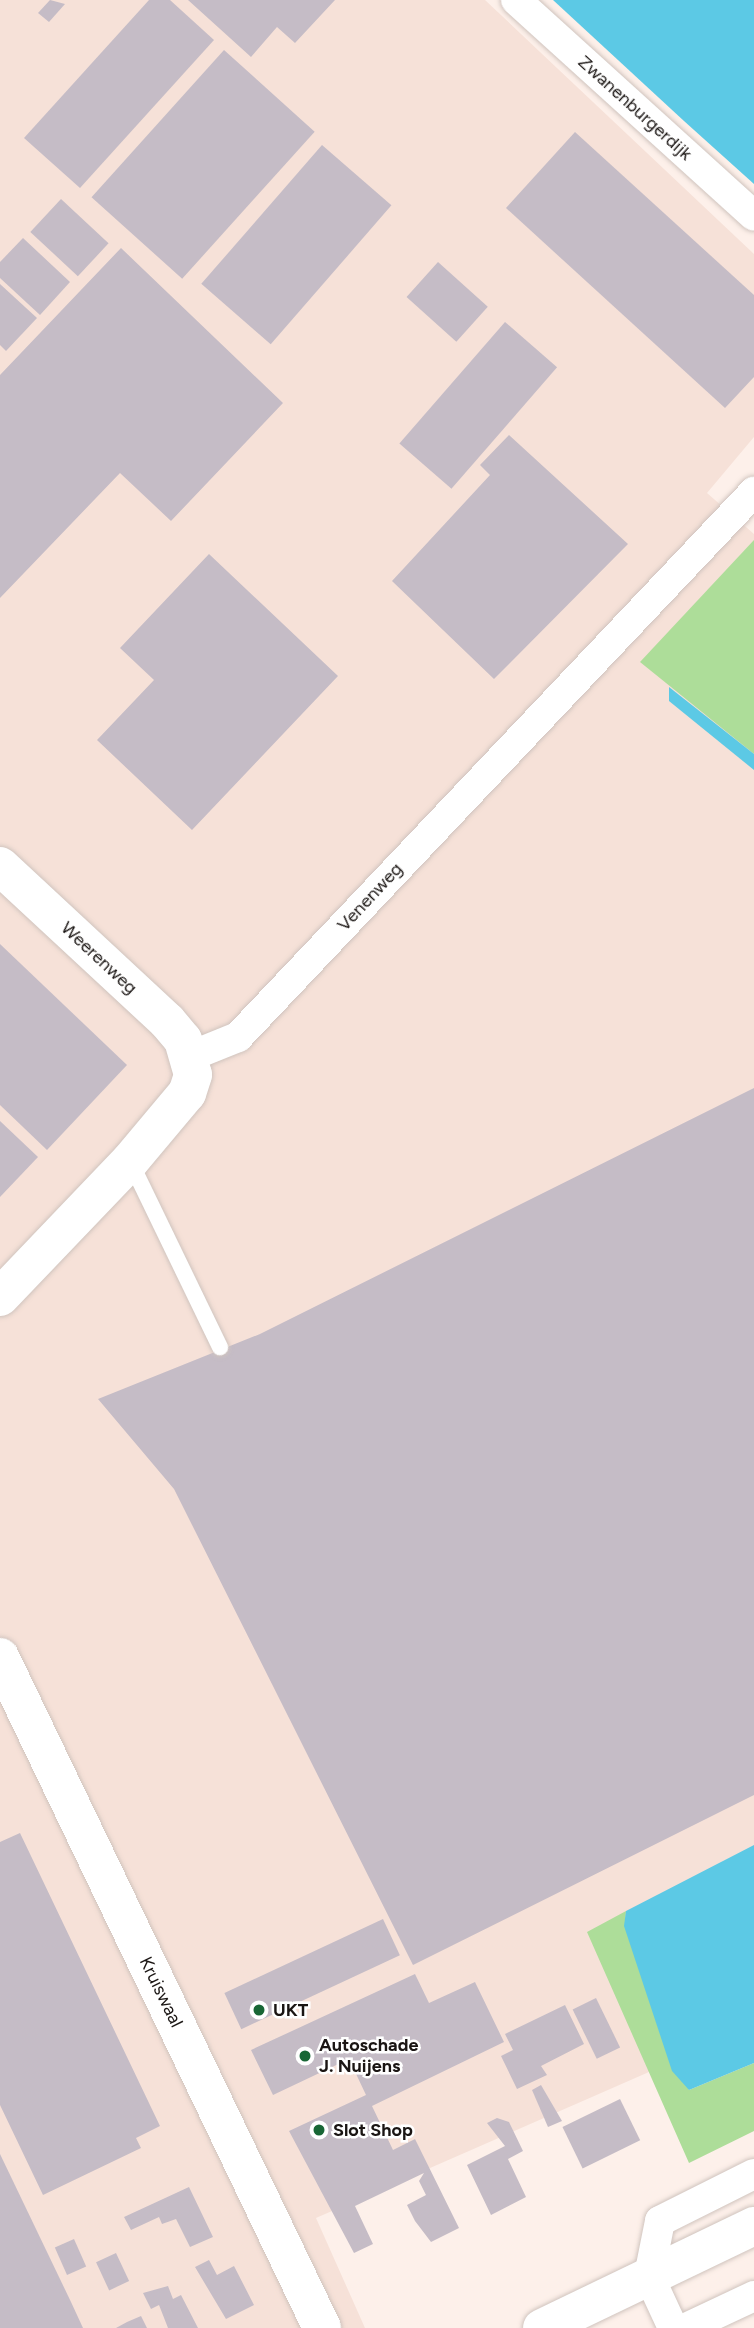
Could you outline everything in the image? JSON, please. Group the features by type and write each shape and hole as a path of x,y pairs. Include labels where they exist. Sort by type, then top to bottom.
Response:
{"street":[{"name":"Zwanenburgerdijk","path":"516,0 754,216"},
{"name":"Venenweg","path":"191,1056 239,1037 754,492"},
{"name":"Weerenweg","path":"0,866 167,1021 191,1056"},
{"path":"0,1297 130,1161 187,1093 191,1056"},
{"name":"Kruiswaal","path":"0,1657 322,2328"},
{"path":"673,2328 649,2276 660,2221 754,2174"},
{"path":"542,2328 754,2226"},
{"path":"686,2328 754,2296"}],"lane":[{"path":"130,1161 219,1347"}],"shaded area":[{"path":"0,0 485,0 754,254 754,437 707,493 754,534 754,2026 316,2218 365,2328 0,2328"}],"green space":[{"path":"754,540 754,754 640,662"},
{"path":"626,1911 625,1926 689,2090 754,2063 754,2131 689,2163 587,1932"}],"water":[{"path":"553,0 754,0 754,184 684,121"},
{"path":"669,687 754,754 754,770 669,701"},
{"path":"754,1845 754,2063 689,2090 672,2071 624,1926 626,1911"}],"building":[{"path":"50,0 65,4 49,22 38,13"},
{"path":"149,0 170,0 214,40 80,188 24,138"},
{"path":"188,0 335,0 295,43 277,27 251,57"},
{"path":"224,50 315,132 182,279 92,197"},
{"path":"575,132 754,295 754,377 725,408 506,208"},
{"path":"322,145 391,205 271,344 201,284"},
{"path":"61,199 109,243 78,276 30,232"},
{"path":"23,238 70,282 40,315 0,278 0,262"},
{"path":"121,248 283,403 171,521 120,473 0,598 0,375"},
{"path":"438,262 488,307 456,342 407,297"},
{"path":"0,284 37,318 6,351 0,345"},
{"path":"505,322 557,367 451,489 399,444"},
{"path":"509,435 628,544 494,679 392,581 490,475 480,465"},
{"path":"209,554 338,676 192,830 97,740 154,680 120,648"},
{"path":"0,944 127,1065 47,1150 0,1105"},
{"path":"754,1088 754,1795 413,1965 174,1489 98,1399 260,1334"},
{"path":"0,1121 38,1157 0,1197"},
{"path":"20,1833 160,2126 136,2138 141,2148 43,2195 0,2105 0,1842"},
{"path":"383,1919 400,1955 241,2029 224,1993"},
{"path":"415,1974 429,2003 475,1982 504,2042 372,2106 393,2150 415,2139 459,2228 431,2242 415,2221 407,2205 426,2195 419,2181 424,2173 355,2206 373,2244 354,2253 289,2131 366,2095 349,2059 273,2095 251,2050"},
{"path":"596,1998 620,2047 597,2059 573,2009"},
{"path":"565,2005 584,2044 541,2066 547,2075 517,2089 501,2056 513,2050 505,2034"},
{"path":"541,2085 562,2121 548,2127 532,2090"},
{"path":"620,2099 640,2140 583,2168 562,2127"},
{"path":"497,2118 509,2122 523,2151 508,2159 526,2197 491,2215 467,2165 505,2146 487,2123"},
{"path":"0,2154 71,2302 83,2328 0,2328"},
{"path":"189,2187 213,2237 190,2247 176,2219 162,2224 159,2217 131,2230 124,2217"},
{"path":"74,2239 86,2266 67,2275 55,2248"},
{"path":"116,2253 129,2281 109,2290 96,2262"},
{"path":"209,2260 217,2275 234,2266 254,2305 226,2319 195,2267"},
{"path":"168,2286 173,2299 181,2295 198,2328 168,2328 159,2305 151,2309 143,2293"},
{"path":"141,2316 147,2328 116,2328 127,2322"}],"place":[{"name":"UKT","path":"259,2010"},
{"name":"Autoschade J. Nuijens","path":"305,2056"},
{"name":"Slot Shop","path":"319,2130"}]}
